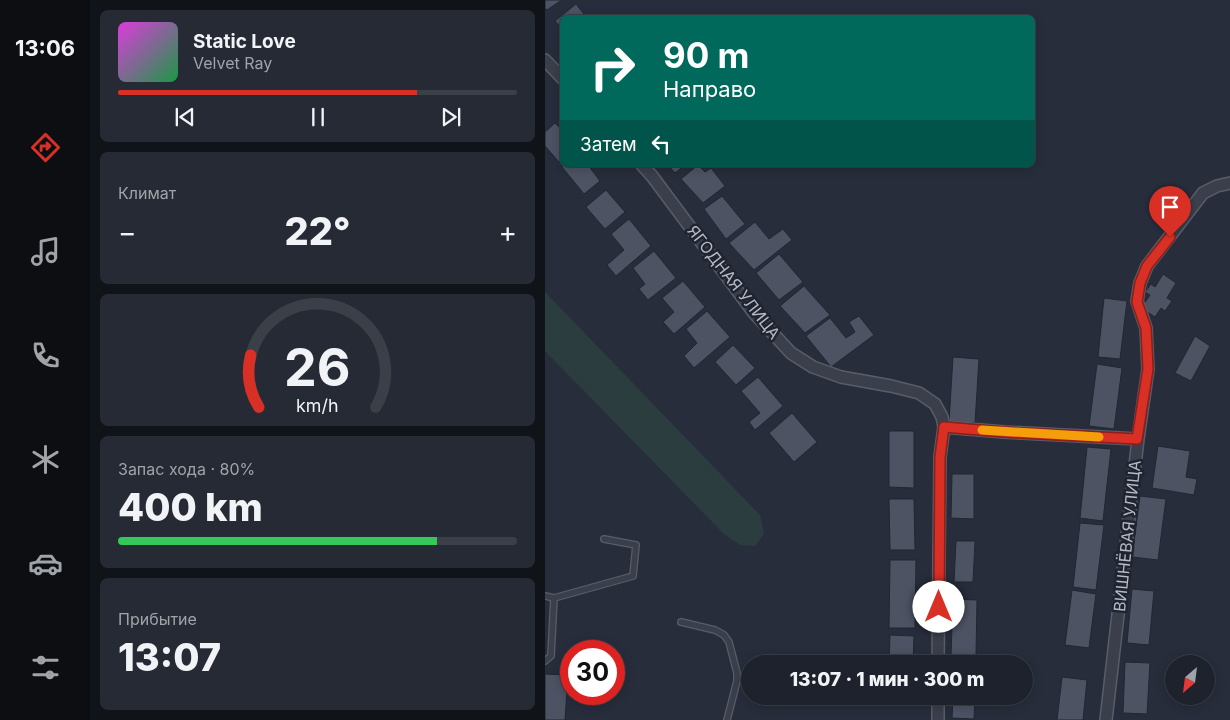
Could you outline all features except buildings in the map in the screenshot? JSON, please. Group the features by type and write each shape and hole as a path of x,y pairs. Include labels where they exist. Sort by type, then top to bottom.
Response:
{"street":[{"path":"545,60 560,76"},
{"name":"ЯГОДНАЯ УЛИЦА","path":"644,167 754,313 791,353 813,367 841,377 891,386 919,394 935,404 942,417 944,427 940,457 938,655"},
{"name":"ВИШНЁВАЯ УЛИЦА","path":"1106,720 1137,439 1148,369 1146,328 1137,302 1140,283 1147,266 1203,193 1217,186 1230,183"},
{"path":"944,427 1137,439"},
{"path":"938,705 938,720"}],"lane":[{"path":"545,596 554,598 633,576 636,545 604,539"},
{"path":"545,661 551,656 554,598"},
{"path":"681,622 715,630 729,642 737,672 737,681 727,720"}],"shaded area":[{"path":"545,292 760,515 764,534 755,546 740,545 725,535 545,351"}],"slow traffic":[{"path":"982,430 1099,437"}],"route":[{"path":"939,607 940,457 944,427 1137,439 1148,369 1146,328 1137,302 1140,283 1147,266 1170,237"}]}
